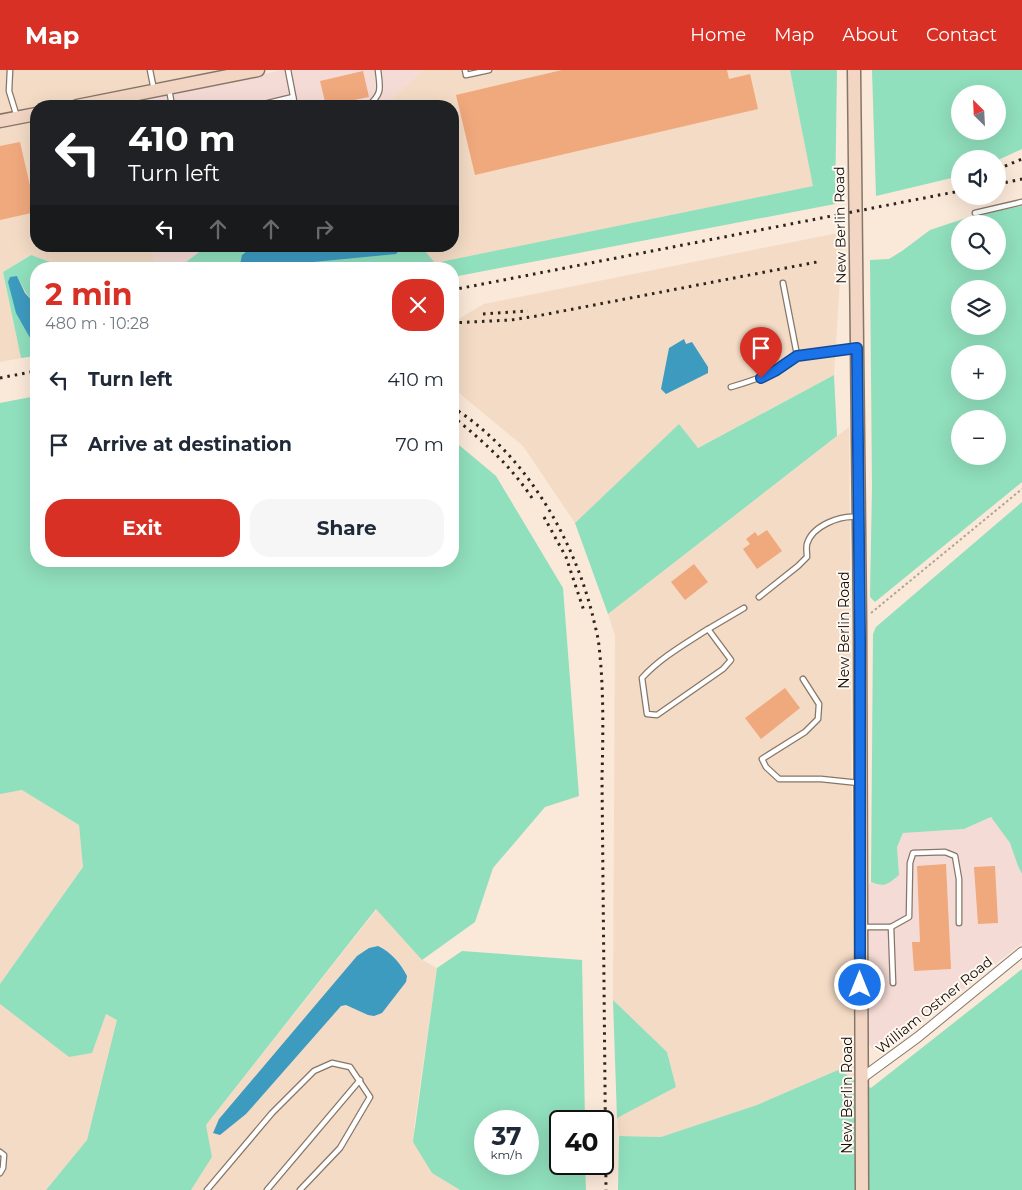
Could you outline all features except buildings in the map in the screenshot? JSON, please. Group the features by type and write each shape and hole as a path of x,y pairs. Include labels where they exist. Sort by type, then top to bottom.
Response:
{"street":[{"path":"108,100 258,70"},
{"name":"New Berlin Road","path":"854,70 860,622 862,1190"},
{"path":"0,121 30,115"},
{"name":"William Ostner Road","path":"862,1078 905,1047 1022,952"}],"lane":[{"path":"10,70 9,91 17,118"},
{"path":"150,70 154,91"},
{"path":"288,70 294,100"},
{"path":"375,100 380,93 378,70"},
{"path":"465,70 466,75 489,70"},
{"path":"169,88 171,100"},
{"path":"281,100 293,97"},
{"path":"976,213 1022,202"},
{"path":"783,283 797,356"},
{"path":"731,387 761,378 797,356 857,348"},
{"path":"759,597 798,566 807,556 807,543 815,532 835,519 850,516 858,517"},
{"path":"708,629 731,660 723,669 657,715 647,714 642,678 649,670 708,629 744,608"},
{"path":"803,680 819,704 818,719 805,732 762,759 766,768 779,779 821,779 860,783"},
{"path":"860,927 891,928 909,917 910,863 913,853 945,852 955,856 959,879 958,923"},
{"path":"891,928 893,983"},
{"path":"207,1190 272,1113 314,1071 332,1063 350,1067 370,1096 340,1148 300,1190"},
{"path":"266,1190 360,1080"},
{"path":"0,1152 4,1155 4,1168 0,1173"}],"path":[{"path":"860,622 1022,489"}],"shaded area":[{"path":"0,70 225,70 72,100 30,100 30,108 0,114"},
{"path":"283,70 423,70 390,100 132,100"},
{"path":"423,70 790,70 814,186 434,262 426,252 459,252 459,100 390,100"},
{"path":"30,120 30,252 153,252 155,262 50,262 30,255 3,272 21,358 0,362 0,126"},
{"path":"843,232 834,375 697,448 679,424 575,523 523,446 459,393 459,319 484,304"},
{"path":"153,252 199,252 186,262 155,262"},
{"path":"849,427 854,1079 838,1070 757,1105 661,1137 619,1136 617,1118 676,1087 667,1052 613,1000 615,636 608,614"},
{"path":"22,790 79,825 83,867 0,984 0,794"},
{"path":"992,817 1010,843 1022,874 1022,943 888,1048 873,1049 866,1041 864,894 871,882 879,886 899,875 897,847 903,833 964,829"},
{"path":"377,909 422,960 437,968 414,1127 432,1173 460,1190 191,1190 212,1157 206,1125"},
{"path":"0,1004 69,1057 92,1053 106,1014 118,1020 87,1140 46,1190 0,1190"}],"green space":[{"path":"790,70 837,70 835,204 459,276 459,262 440,262 813,186"},
{"path":"872,70 1022,70 1022,149 1006,156 1006,150 951,150 951,178 876,196"},
{"path":"1022,206 1022,482 875,602 870,597 872,487 870,260 889,259 930,230 951,223 951,270 1006,270 1006,215 975,215"},
{"path":"199,252 246,252 242,255 302,252 426,252 434,262 186,262"},
{"path":"31,255 50,262 30,262 30,298 17,276 30,339 30,357 21,358 3,272"},
{"path":"834,375 837,436 608,614 575,523 679,424 698,448"},
{"path":"30,397 30,567 459,567 459,445 496,476 563,588 579,796 545,807 493,868 475,922 422,960 376,909 206,1125 212,1157 191,1190 46,1190 87,1140 117,1020 106,1014 92,1053 69,1057 0,1004 0,984 83,867 79,825 22,790 0,794 0,403"},
{"path":"1022,502 1022,874 1010,843 991,817 964,829 903,833 897,847 899,875 883,885 871,882 873,634 876,627"},
{"path":"462,951 582,960 585,1110 549,1110 549,1175 585,1175 586,1190 460,1190 432,1173 413,1142 437,968"},
{"path":"1022,969 1022,1190 618,1190 619,1136 661,1137 757,1105 838,1070 871,1088"},
{"path":"613,1000 667,1052 676,1087 617,1118"}],"water":[{"path":"246,252 398,252 396,254 314,262 241,262 242,255"},
{"path":"17,276 25,293 30,298 30,338 16,313 8,282 10,277"},
{"path":"684,339 686,344 692,342 708,367 708,373 666,394 661,389 669,348"},
{"path":"378,946 395,959 407,976 406,982 382,1013 374,1016 368,1015 346,1005 341,1006 246,1114 220,1135 213,1133 219,1119 357,956 369,948"}],"railway":[{"path":"1006,166 1022,159"},
{"path":"1006,182 1022,179"},
{"path":"459,289 951,193"},
{"path":"459,323 511,320 537,316 817,262"},
{"path":"483,314 528,311"},
{"path":"0,378 30,372"},
{"path":"459,412 502,447 542,498 573,556 584,587 598,639 603,712 606,1190"},
{"path":"459,422 495,454 515,475 532,498"},
{"path":"544,517 566,557 584,611"}],"route":[{"path":"761,378 797,356 857,348 860,640 860,985"}]}
